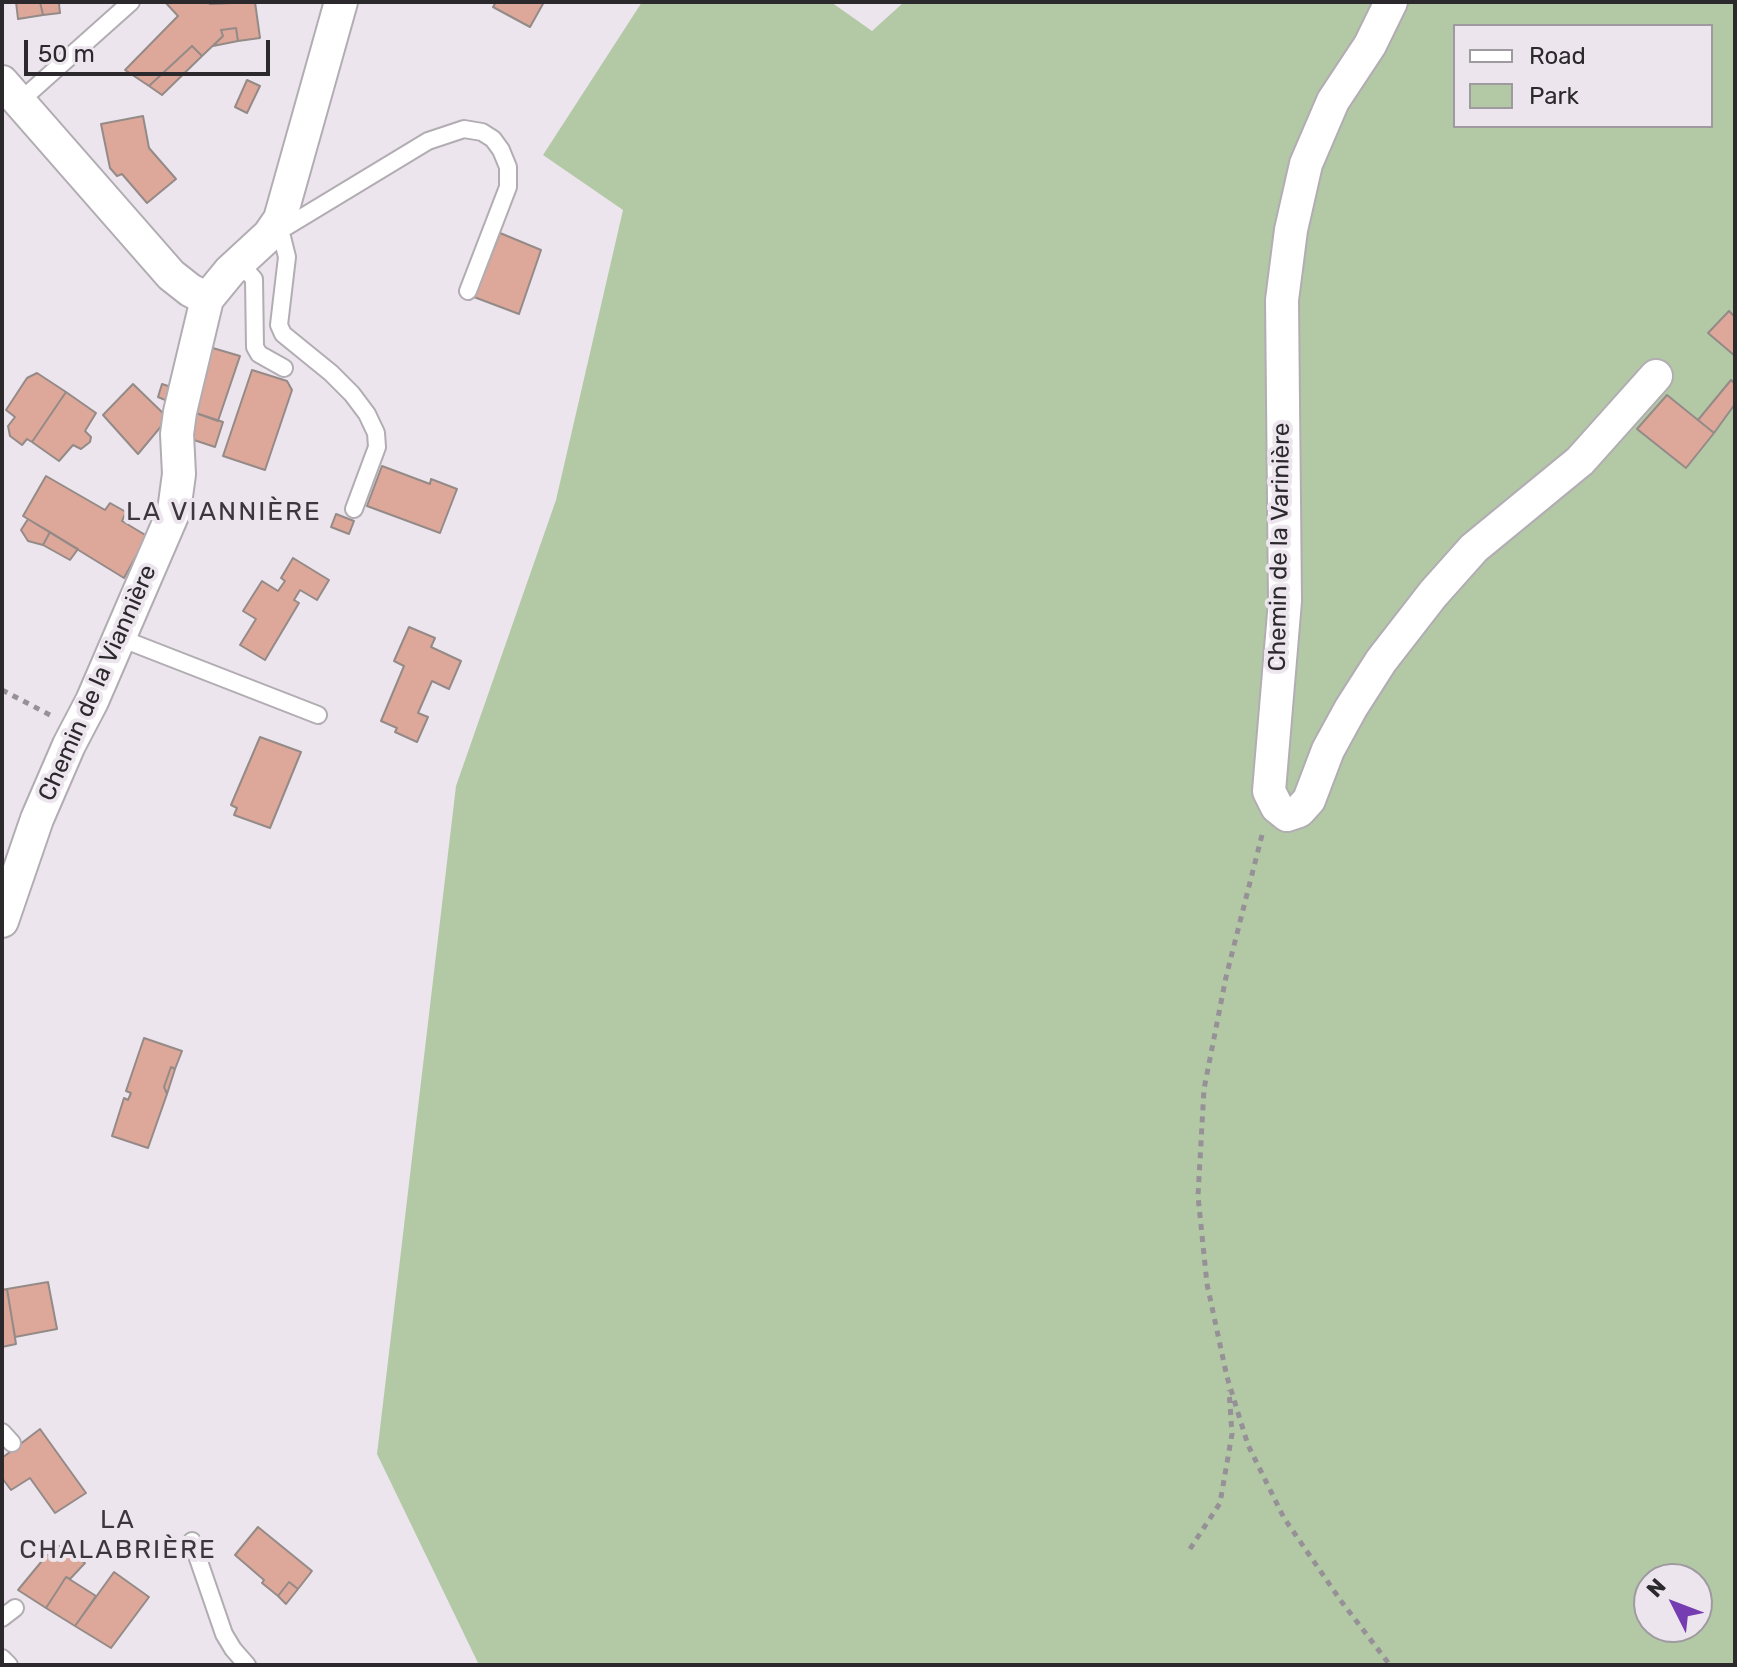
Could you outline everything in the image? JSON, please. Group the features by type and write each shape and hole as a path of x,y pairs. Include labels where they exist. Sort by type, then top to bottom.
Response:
{"street":[{"name":"Chemin de la Viannière","path":"2,921 37,819 174,511 179,474 177,434 180,412 207,299 217,284 277,227 342,2"},
{"name":"Chemin de la Varinière","path":"1269,791 1285,601 1282,300 1291,230 1306,164 1333,101 1370,45 1391,2"},
{"path":"10,92 171,275 207,299"},
{"path":"1269,791 1277,807 1287,815 1299,811 1309,800 1328,750 1351,708 1381,661 1433,594 1474,548 1580,461 1656,376"}],"lane":[{"path":"10,92 131,2"},
{"path":"342,2 359,2"},
{"path":"354,509 377,447 376,433 352,394 283,334 279,325 287,257 277,227 428,141 464,129 482,132 493,139 501,150 508,167 508,187 468,291"},
{"path":"239,262 254,279 255,347 259,354 284,368"},
{"path":"120,638 318,715"},
{"path":"192,1541 224,1634 247,1665"},
{"path":"2,1658 9,1665"}],"path":[{"path":"2,690 77,729"},
{"path":"1269,791 1264,827 1226,977 1204,1089 1198,1196 1207,1284 1227,1377 1248,1445 1284,1518 1390,1665"},
{"path":"1190,1549 1220,1503 1232,1434 1227,1377"}],"green space":[{"path":"642,2 831,2 872,31 904,2 1735,2 1735,1665 479,1665 377,1454 456,786 556,500 623,210 543,155"}],"building":[{"path":"16,2 40,2 43,15 18,19"},
{"path":"40,2 62,2 59,4 60,13 43,15"},
{"path":"165,2 255,2 260,38 238,41 236,28 221,30 223,36 202,56 192,46 149,86 125,70 178,16"},
{"path":"496,2 544,2 530,27 493,7"},
{"path":"236,28 238,41 213,46 223,36 221,30"},
{"path":"192,46 202,56 162,95 149,86"},
{"path":"247,80 260,86 247,113 235,107"},
{"path":"143,116 149,148 176,179 147,203 122,174 117,176 110,168 101,124"},
{"path":"500,233 541,250 519,314 474,297"},
{"path":"1729,311 1735,317 1735,356 1708,333"},
{"path":"206,346 240,356 218,421 193,412"},
{"path":"252,370 287,381 292,390 265,470 223,456"},
{"path":"37,373 66,392 32,442 27,439 22,445 10,436 8,426 15,417 6,410 27,378"},
{"path":"1731,380 1735,384 1735,404 1714,433 1698,420"},
{"path":"133,384 168,418 138,454 103,415"},
{"path":"162,384 171,387 170,402 158,397"},
{"path":"66,392 96,413 85,431 91,437 90,442 81,449 73,445 59,461 32,442"},
{"path":"1667,395 1714,433 1686,468 1637,429"},
{"path":"193,412 223,422 215,447 185,437"},
{"path":"382,466 430,484 431,479 457,489 440,533 367,506"},
{"path":"46,476 105,510 110,503 126,512 122,521 147,536 124,578 23,516"},
{"path":"336,514 354,521 349,534 331,527"},
{"path":"28,519 50,532 43,545 28,541 21,530"},
{"path":"50,532 78,549 70,560 43,545"},
{"path":"293,558 329,580 317,600 300,590 294,600 299,603 265,660 240,645 256,619 243,611 262,581 278,591 285,581 281,578"},
{"path":"409,627 435,638 431,647 461,661 449,689 432,681 418,713 428,717 417,742 395,732 397,728 381,721 404,666 394,661"},
{"path":"260,737 301,752 270,828 234,815 237,808 231,805"},
{"path":"144,1038 182,1051 175,1069 171,1067 164,1087 167,1094 148,1148 112,1136 124,1098 128,1100 131,1093 126,1091"},
{"path":"171,1067 175,1069 167,1094 164,1087"},
{"path":"48,1282 57,1329 15,1337 7,1289"},
{"path":"7,1289 16,1344 2,1347 2,1290"},
{"path":"40,1429 86,1493 55,1513 30,1478 11,1490 2,1478 2,1458"},
{"path":"258,1527 312,1571 298,1589 289,1582 278,1596 235,1555"},
{"path":"56,1544 85,1563 70,1579 66,1577 46,1608 18,1590"},
{"path":"114,1572 149,1597 111,1648 75,1626"},
{"path":"66,1577 96,1596 75,1626 46,1608"},
{"path":"289,1582 298,1589 286,1604 278,1596"}],"district":[{"name":"LA VIANNIÈRE","path":"224,512"},
{"name":"LA CHALABRIÈRE","path":"118,1535"}]}
